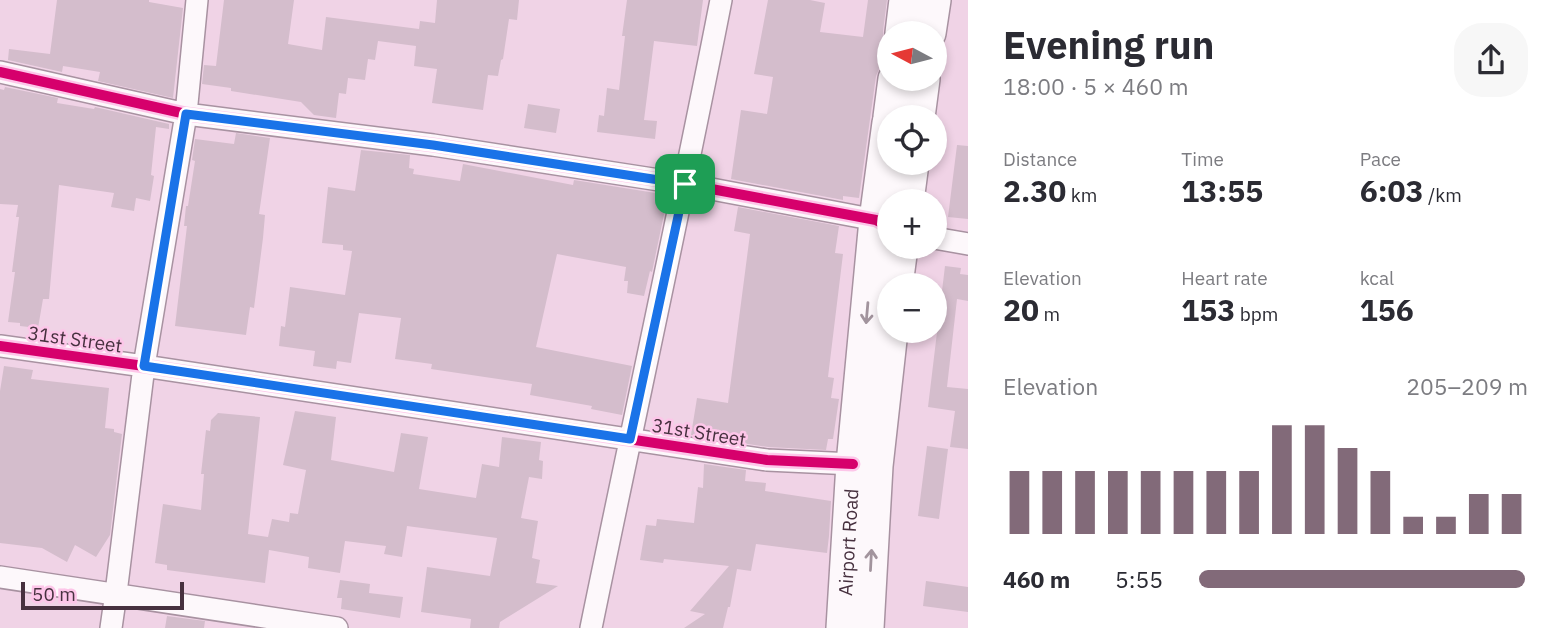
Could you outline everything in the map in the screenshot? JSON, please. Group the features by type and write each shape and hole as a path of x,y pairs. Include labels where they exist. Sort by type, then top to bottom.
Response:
{"main road":[{"path":"903,21 906,0"},
{"path":"931,21 934,0"},
{"name":"Airport Road","path":"843,628 853,464 878,259"},
{"name":"Airport Road","path":"867,628 876,466 890,343"}],"street":[{"path":"111,628 144,366 186,114 197,0"},
{"path":"591,628 721,0"},
{"path":"0,72 186,114 433,145 685,184 877,222"},
{"path":"947,240 968,244"},
{"name":"31st Street","path":"0,346 767,460 853,464"},
{"path":"0,577 337,628"}],"building":[{"path":"57,0 149,0 183,8 173,98 98,81 100,72 63,66 62,72 8,60 9,49 50,54"},
{"path":"224,0 294,0 288,44 322,50 326,17 419,29 420,21 435,23 437,0 519,0 517,20 509,19 498,76 488,75 483,110 432,103 437,69 414,66 416,46 378,41 375,60 368,59 365,80 348,78 346,94 339,93 336,118 314,115 301,102 202,84 204,65 216,66"},
{"path":"627,0 703,0 697,46 654,41 644,120 657,121 655,139 597,132 599,115 604,116 607,88 619,90"},
{"path":"768,0 810,0 825,3 820,32 863,37 868,0 887,0 884,21 877,21 877,74 859,198 843,196 843,200 731,179 741,110 767,114 773,77 754,74"},
{"path":"5,87 58,98 57,103 95,107 169,124 169,129 156,127 150,201 136,198 134,211 111,207 114,193 59,185 49,299 43,299 38,328 8,322 19,217 16,217 18,205 0,204 0,89 4,90"},
{"path":"528,104 560,109 556,133 524,128"},
{"path":"236,133 270,138 259,214 265,215 263,238 254,308 250,307 246,335 175,326 187,226 184,226 186,206 195,161 192,160 195,139 234,144"},
{"path":"957,145 968,146 968,219 948,217"},
{"path":"361,150 410,155 409,168 414,169 413,174 460,181 463,164 573,185 574,180 668,195 652,272 650,271 644,296 627,293 628,281 624,281 626,267 557,254 536,347 632,366 622,415 591,409 592,406 530,395 532,384 431,369 432,364 395,359 401,318 359,313 351,363 337,361 336,369 313,366 315,351 279,346 281,326 285,327 290,287 345,295 352,251 343,250 343,245 322,243 328,187 355,191"},
{"path":"738,207 839,226 835,253 843,254 828,377 834,378 831,398 839,399 833,439 828,439 826,450 768,447 691,435 697,398 728,403 750,234 734,231"},
{"path":"945,266 961,268 960,274 968,275 968,301 957,299 947,387 968,389 968,449 950,447 955,411 928,407 936,343 947,343 947,273 944,273"},
{"path":"4,366 33,370 31,379 109,388 105,428 122,434 110,535 96,557 75,545 67,562 42,548 0,543 0,391"},
{"path":"295,411 336,417 331,460 394,472 401,433 428,437 419,489 476,498 482,464 499,467 502,437 541,442 539,460 543,461 542,479 529,477 521,518 538,521 532,558 540,560 536,583 558,586 500,622 499,628 470,628 471,619 421,612 427,567 490,576 497,538 407,526 402,557 384,554 386,546 345,541 340,573 308,568 309,557 269,550 265,583 167,570 167,565 155,563 163,504 201,510 204,474 201,474 206,430 210,431 211,420 218,413 260,417 248,534 268,537 272,519 289,522 290,513 298,514 306,470 283,465"},
{"path":"927,446 948,449 939,519 918,516"},
{"path":"704,464 746,470 745,481 766,483 765,491 831,501 827,553 756,544 751,571 737,569 723,628 684,628 705,614 690,611 729,566 664,559 663,563 640,560 646,525 656,526 657,519 694,523 698,487 703,488"},
{"path":"340,580 370,584 369,593 403,597 400,618 341,609 342,598 337,598"},
{"path":"926,581 968,587 968,612 923,606"},
{"path":"167,616 205,621 204,628 165,628"}],"cycle path":[{"path":"0,72 186,114 433,145 685,184 877,221"},
{"path":"0,346 767,460 853,464"}],"route":[{"path":"186,114 433,145 685,184 630,439 144,366 186,114"}]}
